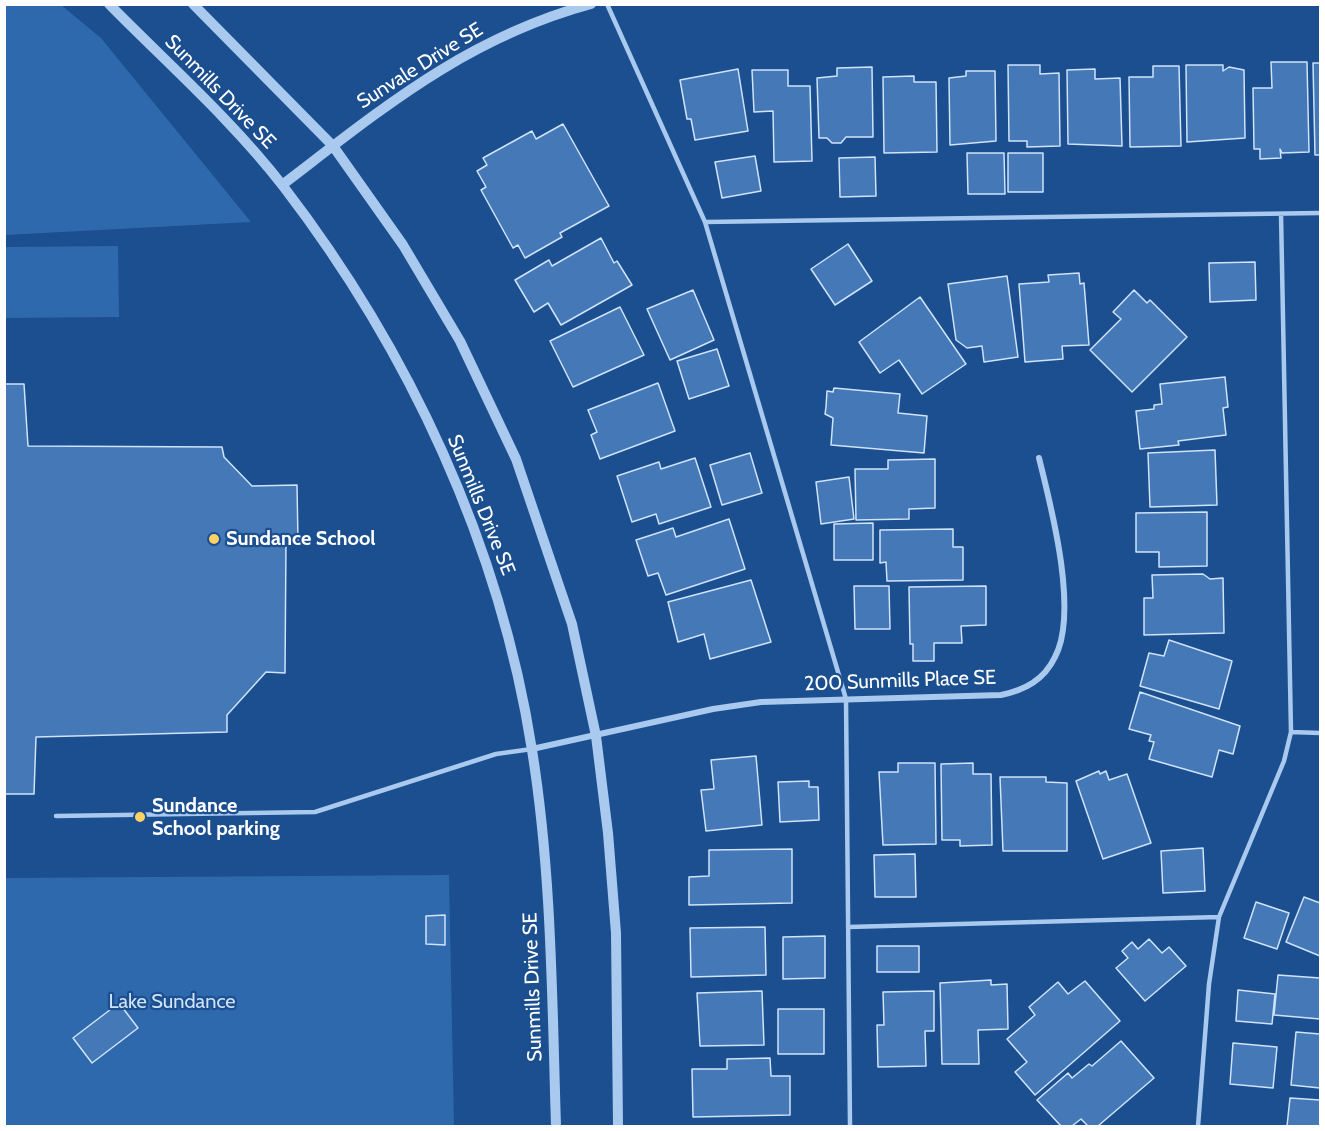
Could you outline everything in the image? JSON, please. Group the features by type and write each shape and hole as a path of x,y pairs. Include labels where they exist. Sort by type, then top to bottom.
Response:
{"street":[{"name":"Sunmills Drive SE","path":"109,4 214,110 282,185 372,313 410,383 458,486 497,594 532,749 550,926 556,1126"},
{"name":"Sunmills Drive SE","path":"193,4 333,146 403,245 460,341 516,459 572,624 596,736 608,833 616,933 618,1126"},
{"name":"Sunvale Drive SE","path":"282,185 387,104 452,61 507,33 591,4"},
{"name":"200 Sunmills Place SE","path":"532,749 662,720 751,704 1001,695 1031,686 1045,673 1056,657 1062,636 1063,575 1055,520 1039,458"}],"lane":[{"path":"608,4 705,222 846,699 850,1126"},
{"path":"705,222 1320,213"},
{"path":"1198,1126 1209,984 1219,917 1284,761 1291,732 1281,214"},
{"path":"1291,732 1320,732"},
{"path":"56,816 315,812 496,754 532,749"},
{"path":"848,927 1219,917"}],"green space":[{"path":"5,4 61,5 101,38 251,222 5,235"},
{"path":"118,246 119,317 5,318 5,247"},
{"name":"Lake Sundance","path":"449,875 454,1126 5,1126 4,878"}],"building":[{"path":"1271,62 1307,62 1309,152 1282,153 1280,149 1281,158 1260,159 1260,149 1254,149 1253,88 1272,88"},
{"path":"1313,63 1320,63 1320,155 1315,155"},
{"path":"1008,65 1040,65 1040,74 1059,73 1060,146 1027,147 1027,141 1009,141"},
{"path":"1186,65 1223,65 1223,71 1229,67 1244,70 1245,138 1187,142"},
{"path":"1153,66 1179,66 1181,146 1130,147 1129,77 1153,77"},
{"path":"872,67 873,137 846,137 841,143 832,143 827,138 819,138 817,78 837,76 837,68"},
{"path":"738,69 748,131 695,140 691,119 687,119 680,80"},
{"path":"1095,69 1095,79 1120,78 1122,146 1068,144 1067,70"},
{"path":"752,70 788,70 788,86 810,86 812,161 774,162 773,111 754,112"},
{"path":"966,71 995,71 996,141 950,145 949,78 966,76"},
{"path":"914,76 914,82 936,82 937,152 884,153 883,77"},
{"path":"563,124 609,206 560,233 562,237 525,258 518,245 513,248 481,190 486,187 477,171 487,165 483,158 532,131 536,139"},
{"path":"967,153 1004,153 1005,194 968,194"},
{"path":"1008,153 1043,153 1043,192 1008,192"},
{"path":"755,156 761,191 722,198 715,162"},
{"path":"875,157 876,196 840,197 839,158"},
{"path":"601,238 614,263 617,261 632,285 561,325 548,303 534,312 515,280 549,260 552,266"},
{"path":"848,244 872,281 835,305 811,269"},
{"path":"1255,262 1256,300 1210,302 1209,263"},
{"path":"1079,273 1080,284 1084,283 1089,345 1062,346 1063,359 1025,362 1019,284 1049,282 1048,275"},
{"path":"1007,276 1018,357 984,362 982,346 967,348 956,340 948,284"},
{"path":"693,290 714,340 670,360 647,309"},
{"path":"1134,290 1147,303 1150,300 1187,337 1132,392 1090,350 1121,319 1113,312"},
{"path":"920,297 966,364 922,394 899,360 880,373 859,342"},
{"path":"620,307 644,355 573,387 550,341"},
{"path":"717,349 729,386 689,399 677,361"},
{"path":"1225,377 1228,407 1223,408 1226,435 1178,441 1179,445 1140,449 1136,411 1154,409 1154,405 1162,404 1160,384"},
{"path":"658,383 675,431 600,459 591,435 597,432 588,410"},
{"path":"4,384 24,384 28,446 222,447 224,457 252,486 297,485 298,542 286,542 285,673 266,672 227,715 227,732 36,737 34,794 4,794"},
{"path":"834,388 900,394 898,413 927,416 924,453 831,445 833,418 825,414 827,391 833,392"},
{"path":"1215,450 1217,505 1150,507 1148,453"},
{"path":"750,453 762,493 722,505 710,465"},
{"path":"695,458 711,507 659,524 656,514 632,522 617,476 659,462 661,469"},
{"path":"935,459 935,508 909,509 909,519 856,520 855,469 888,469 888,460"},
{"path":"849,477 854,519 821,524 816,482"},
{"path":"1207,512 1207,566 1159,567 1159,552 1136,552 1136,513"},
{"path":"729,519 745,569 666,595 658,573 648,576 636,540 673,528 676,537"},
{"path":"873,523 873,560 834,560 834,524"},
{"path":"953,529 953,547 963,547 963,580 887,581 886,562 880,563 880,530"},
{"path":"1203,574 1210,579 1223,578 1224,633 1144,635 1144,598 1153,598 1152,575"},
{"path":"751,580 771,642 710,659 704,634 678,642 668,602"},
{"path":"854,586 889,586 890,629 855,629"},
{"path":"986,586 986,625 961,626 962,643 934,643 934,661 913,661 913,644 910,644 909,587"},
{"path":"1169,640 1232,661 1219,709 1140,686 1149,653 1164,656"},
{"path":"1140,692 1240,726 1233,754 1219,750 1212,777 1149,759 1154,742 1149,741 1151,735 1129,729"},
{"path":"756,756 762,825 706,831 701,790 714,789 711,760"},
{"path":"898,763 935,763 936,844 883,845 879,772 898,772"},
{"path":"973,763 973,774 991,774 992,845 960,846 960,840 942,840 941,764"},
{"path":"1099,771 1100,774 1106,771 1109,780 1127,774 1151,843 1103,859 1076,781"},
{"path":"1000,777 1046,777 1046,782 1067,783 1067,851 1003,851"},
{"path":"809,781 809,787 818,787 819,820 780,822 778,782"},
{"path":"1203,848 1205,891 1163,893 1161,851"},
{"path":"792,849 792,903 689,905 689,877 709,876 709,850"},
{"path":"915,854 916,897 875,897 874,855"},
{"path":"1304,897 1320,903 1320,956 1286,942"},
{"path":"1256,902 1289,913 1277,949 1244,938"},
{"path":"445,915 445,945 426,944 426,916"},
{"path":"765,927 766,975 691,977 690,928"},
{"path":"825,936 825,978 783,979 783,937"},
{"path":"1149,939 1162,953 1169,947 1186,966 1145,1001 1116,968 1128,958 1122,951 1132,942 1138,949"},
{"path":"877,946 919,946 919,972 877,972"},
{"path":"1278,975 1320,978 1320,1019 1274,1015"},
{"path":"991,980 991,985 1007,984 1008,1029 978,1030 979,1064 942,1064 940,983"},
{"path":"1085,981 1120,1021 1035,1095 1015,1072 1027,1062 1007,1039 1035,1015 1029,1007 1058,982 1068,994"},
{"path":"1238,990 1275,994 1272,1024 1236,1021"},
{"path":"762,991 764,1045 700,1046 697,993"},
{"path":"934,991 934,1031 925,1031 926,1066 878,1067 877,1025 884,1025 883,992"},
{"path":"119,1003 138,1028 92,1063 73,1038"},
{"path":"778,1009 824,1009 824,1054 778,1054"},
{"path":"1296,1032 1320,1034 1320,1088 1291,1085"},
{"path":"1121,1041 1154,1078 1098,1126 1088,1126 1081,1119 1072,1126 1061,1126 1037,1100 1068,1073 1072,1078 1089,1064 1092,1066"},
{"path":"1233,1043 1277,1047 1273,1088 1230,1084"},
{"path":"770,1058 771,1076 790,1076 790,1115 693,1117 692,1069 727,1069 727,1059"},
{"path":"1290,1098 1320,1100 1320,1126 1287,1126"}],"place":[{"name":"Sundance School","path":"214,539"},
{"name":"Sundance School parking","path":"140,817"}]}
